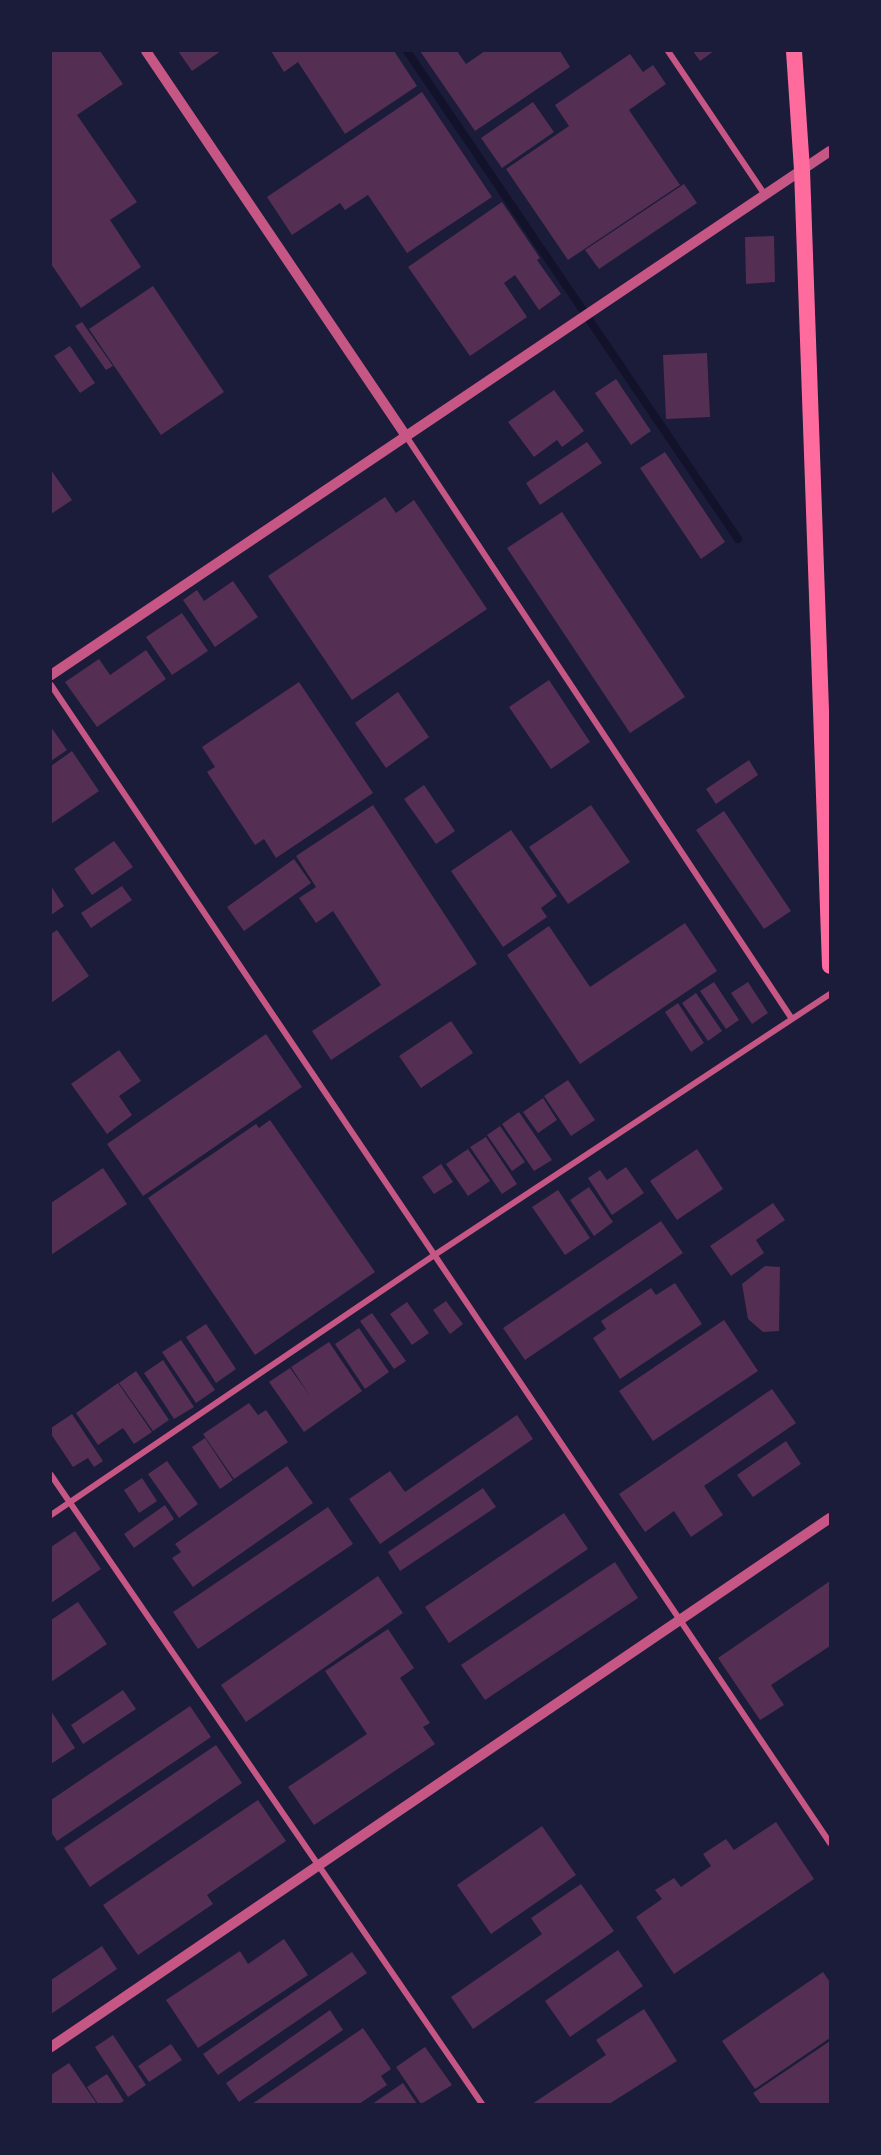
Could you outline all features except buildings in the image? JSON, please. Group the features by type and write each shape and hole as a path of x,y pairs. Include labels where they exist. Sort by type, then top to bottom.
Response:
{"highway":[{"path":"794,51 802,170 830,966"}],"street":[{"path":"146,51 406,436 792,1019"},
{"path":"668,51 765,195"},
{"path":"51,675 830,151"},
{"path":"51,685 830,1843"},
{"path":"51,1515 433,1256 830,994"},
{"path":"51,1475 482,2104"},
{"path":"51,2047 830,1518"}],"waterway":[{"path":"407,51 738,539"}]}
